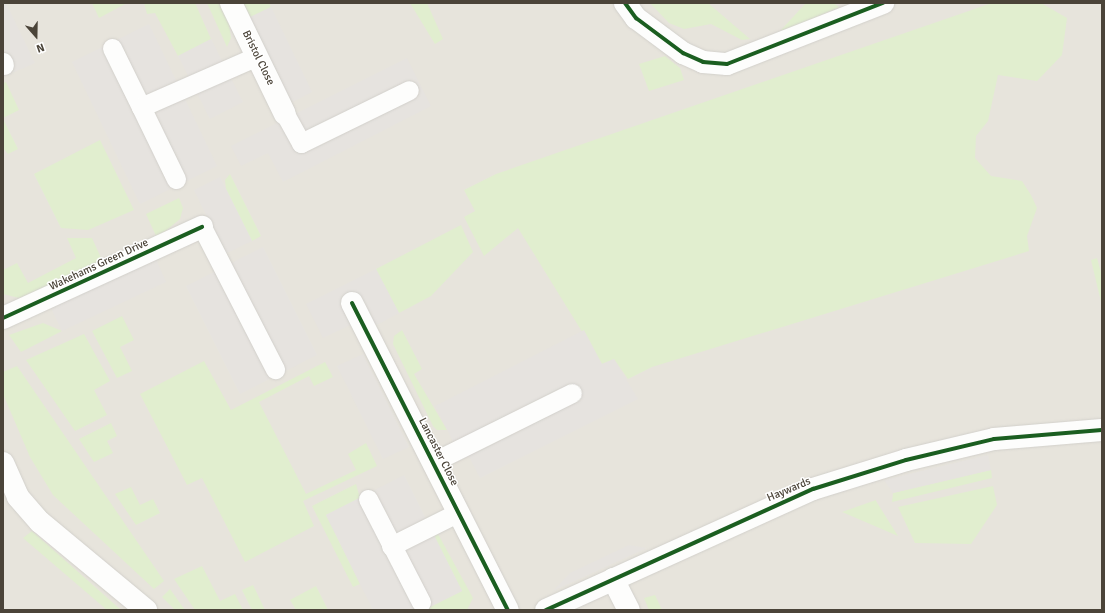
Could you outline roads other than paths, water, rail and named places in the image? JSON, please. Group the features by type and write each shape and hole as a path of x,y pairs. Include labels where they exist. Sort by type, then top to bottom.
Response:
{"street":[{"name":"Bristol Close","path":"231,3 285,114"},
{"path":"625,3 636,18 683,53 703,62 727,64 883,3"},
{"name":"Wakehams Green Drive","path":"3,318 202,227"},
{"name":"Lancaster Close","path":"352,303 508,610"},
{"name":"Haywards","path":"546,610 813,489 906,460 994,439 1102,430"},
{"path":"3,463 10,502 40,522 146,610"},
{"path":"613,579 629,610"}],"lane":[{"path":"112,48 176,179"},
{"path":"141,107 257,56"},
{"path":"285,114 301,143 409,90"},
{"path":"202,227 275,369"},
{"path":"433,462 572,393"},
{"path":"368,499 421,602"},
{"path":"391,546 459,512"}]}
